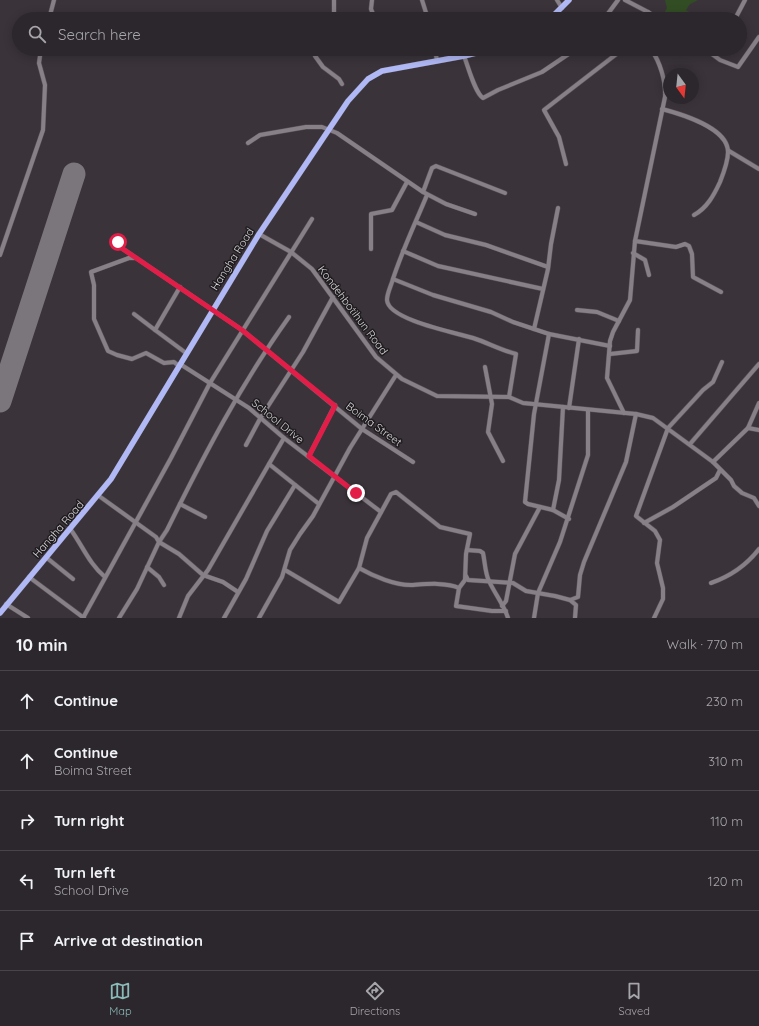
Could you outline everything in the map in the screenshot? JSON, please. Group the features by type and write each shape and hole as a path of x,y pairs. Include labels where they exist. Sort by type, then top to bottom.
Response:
{"highway":[{"path":"558,12 569,0"},
{"name":"Hangha Road","path":"0,613 6,604 99,496 125,459 186,353 259,234 348,101 374,75 382,71 464,56"}],"street":[{"path":"51,12 54,0"},
{"path":"334,0 334,12"},
{"path":"372,0 372,12"},
{"path":"422,0 425,12"},
{"path":"557,0 562,8"},
{"path":"609,12 618,0"},
{"path":"624,0 648,12"},
{"path":"739,12 746,0"},
{"path":"747,54 759,37"},
{"path":"0,256 43,130 45,85 39,63 40,56"},
{"path":"315,56 323,67 340,79 342,84"},
{"path":"436,56 437,61"},
{"path":"464,56 475,86 480,96 483,98 498,90 542,72 566,56"},
{"path":"566,164 558,137 544,110 613,56"},
{"path":"624,413 607,378 611,336 630,300 633,281 633,253 635,241 662,109 665,86 655,56"},
{"path":"715,56 720,60 738,66 745,56"},
{"path":"662,109 693,119 714,131 725,141 728,151 725,169 712,199 706,206 694,215"},
{"path":"248,143 260,135 306,127 322,127 337,133 425,194 446,204 475,214"},
{"path":"728,151 759,169"},
{"path":"505,193 436,166 432,168 416,222 403,251 387,300 391,309 422,324 473,338 516,354 509,397"},
{"path":"371,249 371,214 392,210 407,182"},
{"path":"534,329 548,267 558,208"},
{"path":"29,577 83,618 210,382 312,219"},
{"path":"416,222 445,235 486,245 548,267"},
{"name":"Kondehbotihun Road","path":"259,234 291,252 312,269 376,357 396,375 407,382 437,396 509,397 523,403 636,414 653,418 713,462 742,493 754,498 759,506"},
{"name":"Boima Street","path":"118,240 120,247 242,330 362,429 413,462"},
{"path":"635,241 676,247 685,244 689,246 692,254 693,277 721,292"},
{"path":"403,251 438,266 543,289"},
{"path":"633,253 645,260 649,275"},
{"name":"School Drive","path":"136,258 129,258 91,272 94,285 93,315 95,324 106,346 112,353 132,359 146,353 164,363 174,362 210,382 261,418 284,438 381,512"},
{"path":"393,279 433,295 491,312 513,322 549,334 579,338 610,346"},
{"path":"155,330 180,287"},
{"path":"246,445 290,370 303,352 333,297"},
{"path":"577,310 597,312 619,321"},
{"path":"134,314 186,353"},
{"path":"119,618 236,400 266,350 289,317"},
{"path":"610,354 637,351 638,330"},
{"path":"549,334 532,430 525,502 553,510 569,519"},
{"path":"569,408 579,338"},
{"path":"654,618 663,599 663,588 657,564 660,540 658,534 636,516 636,514 668,428 703,390 714,382 722,362"},
{"path":"690,444 759,364"},
{"path":"485,367 491,396 488,432 503,461"},
{"path":"259,618 285,570 290,550 396,375"},
{"path":"713,462 748,428 759,403"},
{"path":"309,456 335,406"},
{"path":"553,510 559,480 563,407"},
{"path":"534,618 538,593 569,519 588,455 588,410"},
{"path":"570,600 578,597 580,575 584,562 626,462 636,414"},
{"path":"748,428 759,430"},
{"path":"179,618 188,596 208,570 284,438"},
{"path":"269,464 319,504"},
{"path":"644,523 673,507 716,478 720,470"},
{"path":"224,618 267,531 295,485"},
{"path":"285,570 339,602 359,568 367,538 391,494 396,492 440,527 470,534 467,550 466,576 463,584 459,588 456,606 492,611 506,611"},
{"path":"99,496 156,537 159,542 179,554 203,575 223,582 238,592"},
{"path":"180,504 206,517"},
{"path":"502,606 505,603 515,554 540,507"},
{"path":"71,530 84,547 96,570 105,577"},
{"path":"467,550 480,551 483,553 488,580 506,611 508,618"},
{"path":"711,583 739,569 752,559 759,550"},
{"path":"46,558 73,578"},
{"path":"147,567 164,585"},
{"path":"359,568 396,583 412,585 428,584 459,588"},
{"path":"466,576 468,580 509,582 520,586 526,591 570,600 576,605 575,618"},
{"path":"6,604 28,618"}],"green space":[{"path":"665,0 698,0 690,4 686,10 689,12 665,12 667,8"}],"runway":[{"path":"0,401 74,174"}],"route":[{"path":"118,242 120,247 168,278 212,311 242,330 335,406 309,456 321,467 356,493"}]}
